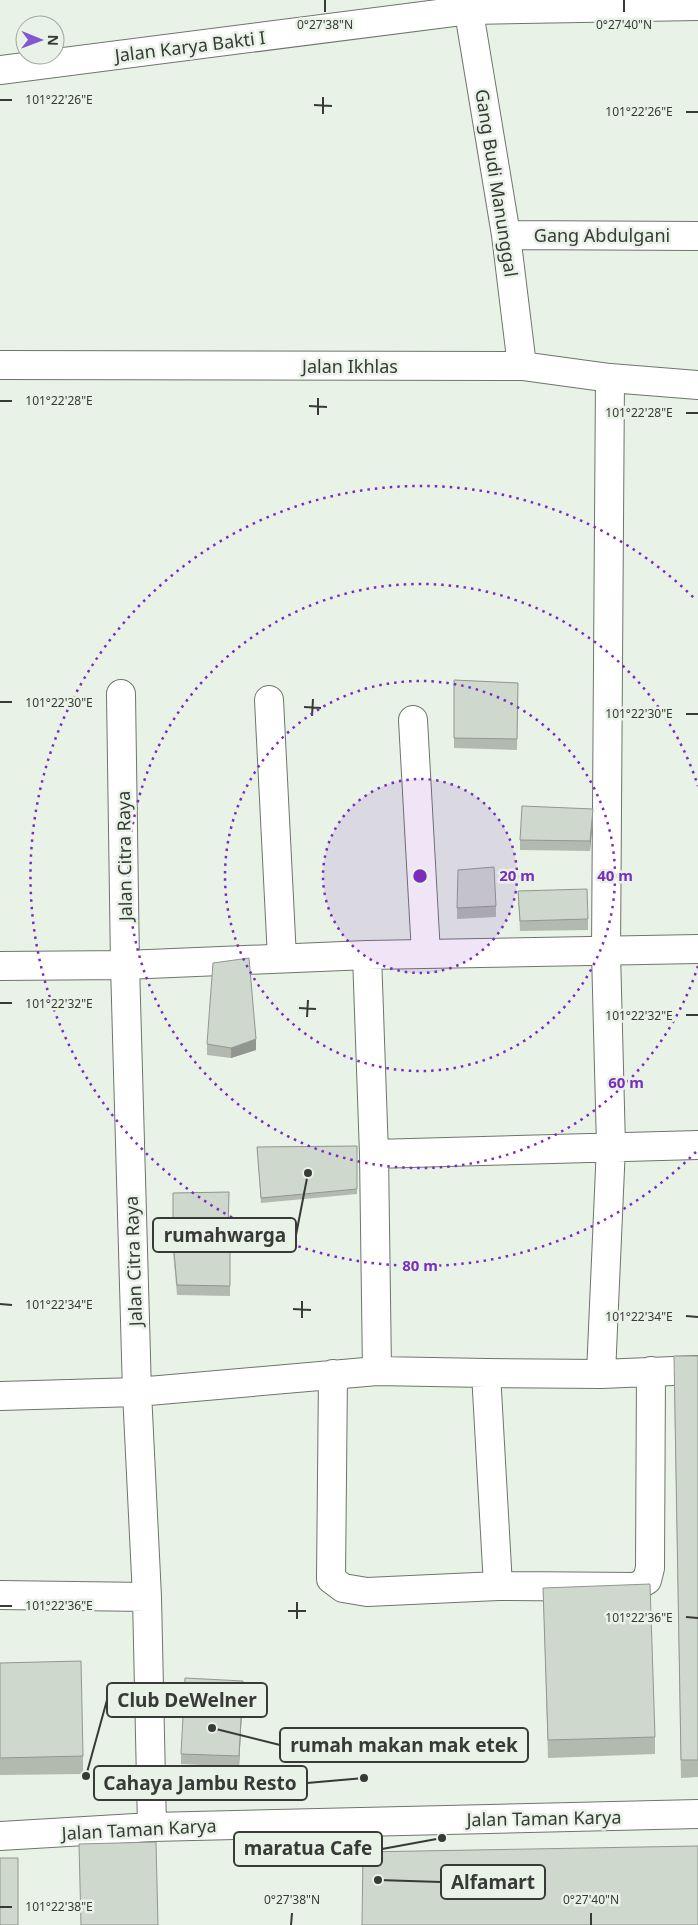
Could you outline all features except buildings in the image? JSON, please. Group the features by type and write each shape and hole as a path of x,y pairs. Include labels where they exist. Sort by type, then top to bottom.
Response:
{"street":[{"name":"Jalan Karya Bakti I","path":"0,70 468,5 698,6"},
{"name":"Gang Budi Manunggal","path":"468,5 506,235 522,366"},
{"name":"Gang Abdulgani","path":"506,235 698,236"},
{"name":"Jalan Ikhlas","path":"0,364 522,366 610,378 698,385"},
{"path":"601,1374 611,1146 606,952 610,378"},
{"name":"Jalan Citra Raya","path":"121,694 125,965 137,1392 147,1597 152,1827"},
{"path":"269,700 282,958"},
{"path":"413,720 426,954"},
{"path":"0,966 125,965 367,955 698,950"},
{"path":"367,955 374,1154 377,1370"},
{"path":"374,1154 698,1145"},
{"path":"0,1396 137,1392 377,1370 486,1374 601,1374 698,1370"},
{"path":"333,1374 331,1580 343,1588 367,1592 498,1586 636,1587 647,1580 650,1568 651,1371"},
{"path":"486,1374 498,1586"},
{"path":"0,1595 147,1597"},
{"name":"Jalan Taman Karya","path":"0,1836 152,1827 698,1814"}],"place":[{"name":"rumahwarga","path":"308,1173"},
{"name":"rumah makan mak etek","path":"212,1728"},
{"name":"Club DeWelner","path":"86,1776"},
{"name":"Cahaya Jambu Resto","path":"364,1778"},
{"name":"maratua Cafe","path":"442,1838"},
{"name":"Alfamart","path":"378,1880"}]}
